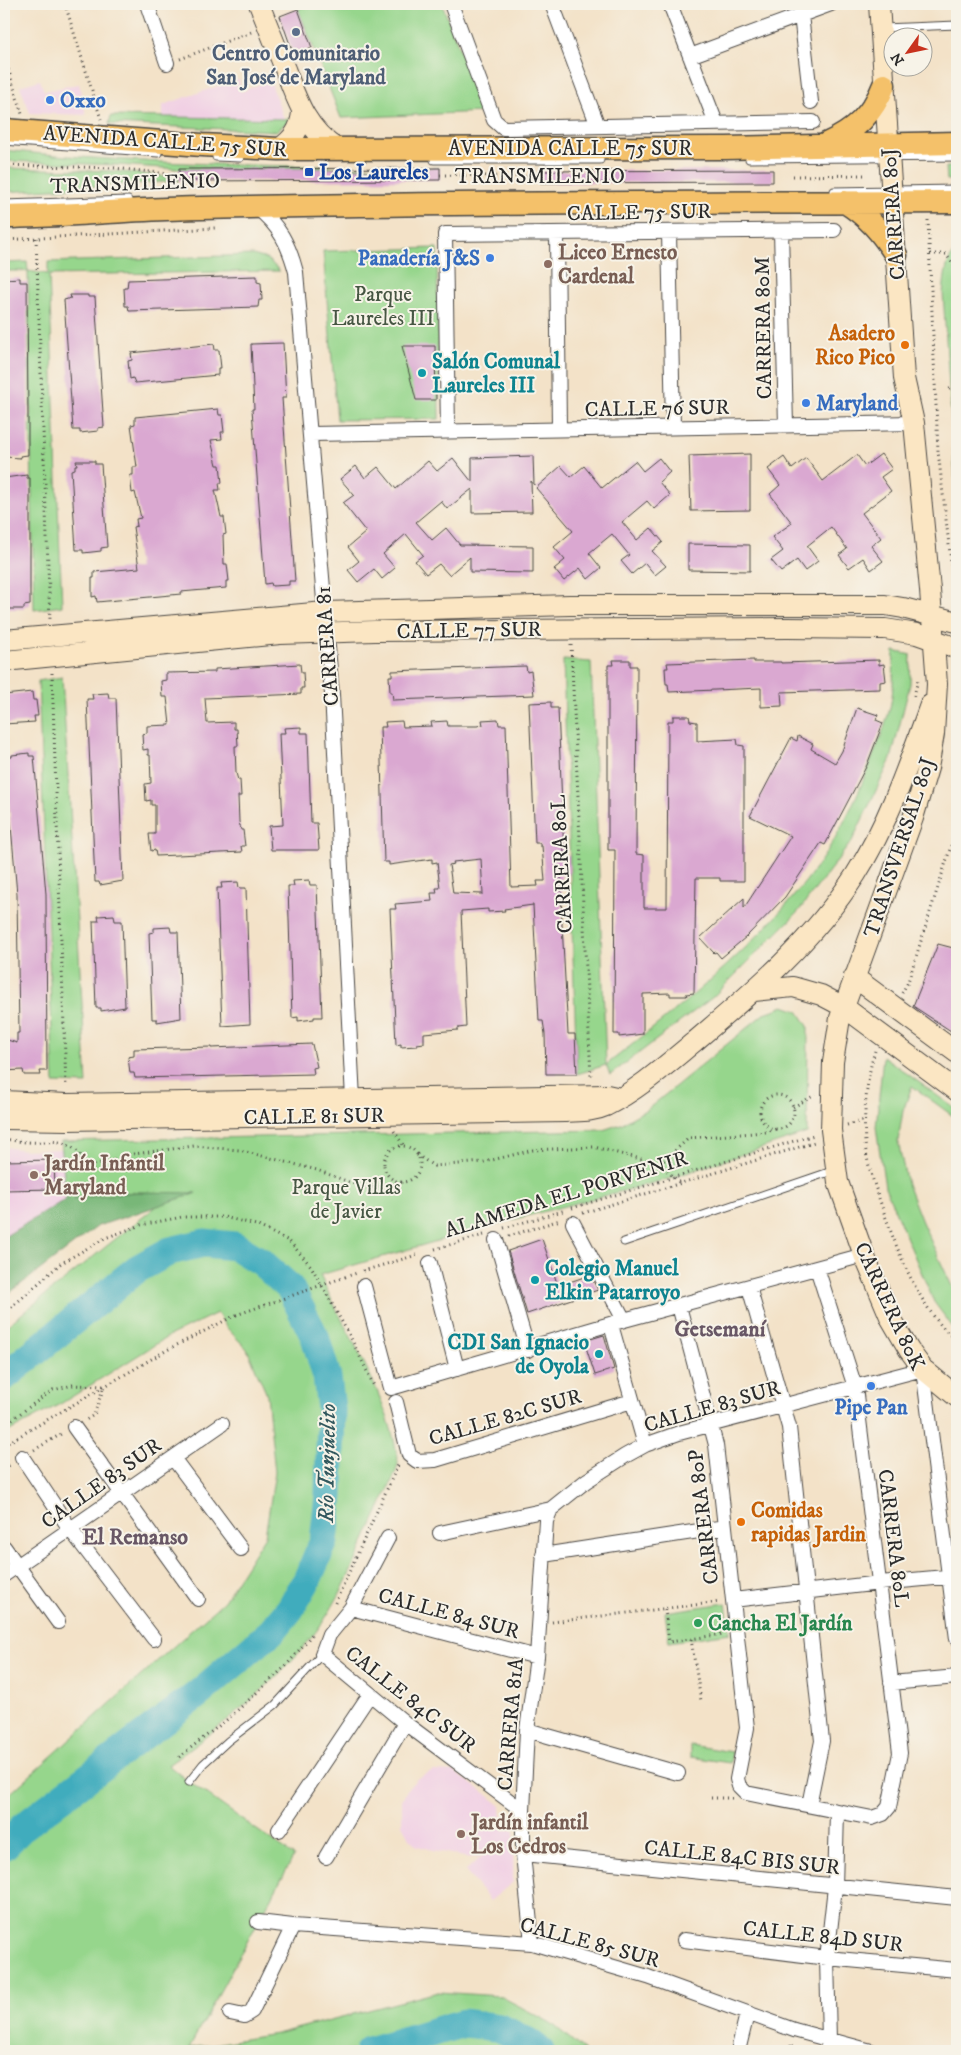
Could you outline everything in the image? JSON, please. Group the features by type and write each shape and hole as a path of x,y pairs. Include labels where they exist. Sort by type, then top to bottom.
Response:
{"main road":[{"path":"823,146 857,127 876,104 888,78"},
{"name":"AVENIDA CALLE 75 SUR","path":"4,130 193,145 279,149 823,146 895,151 957,143"},
{"path":"4,217 164,209 898,196 957,202"},
{"path":"836,197 868,217 878,228 896,255"}],"street":[{"path":"147,4 168,63"},
{"path":"451,4 492,116 500,126 506,128 813,122"},
{"path":"552,4 598,126"},
{"path":"670,4 716,123"},
{"path":"690,56 831,4"},
{"name":"CARRERA 80J","path":"879,4 886,28"},
{"name":"CARRERA 80J","path":"883,4 886,28"},
{"path":"265,10 302,113 316,132 337,149"},
{"path":"801,15 811,102"},
{"name":"CARRERA 80J","path":"889,78 898,196 917,376 914,423"},
{"path":"279,149 294,136 301,122 302,113"},
{"name":"CARRERA 80J","path":"898,196 896,255 904,378 914,423 937,684"},
{"name":"CARRERA 81","path":"257,208 270,218 286,240 296,272 332,694 353,1098"},
{"name":"CALLE 75 SUR","path":"448,432 445,234 834,230"},
{"name":"CARRERA 80M","path":"781,231 786,425"},
{"path":"668,232 673,427"},
{"path":"557,233 559,429"},
{"name":"CALLE 76 SUR","path":"311,434 914,423"},
{"name":"CALLE 77 SUR","path":"4,640 325,612 570,605 885,605 957,622"},
{"name":"CALLE 77 SUR","path":"4,661 280,634 326,632 570,629 885,629 917,634 957,648"},
{"name":"CALLE 81 SUR","path":"4,1119 77,1120 588,1111 604,1107 658,1072 754,991 800,946 856,875 877,838 906,771 937,684"},
{"name":"TRANSVERSAL 80J","path":"844,1007 904,846 928,768 934,734 937,684"},
{"path":"854,976 957,1053"},
{"path":"754,991 793,987 821,995 844,1007 957,1091"},
{"name":"CARRERA 80K","path":"844,1007 837,1034 824,1136 864,1255 891,1319 905,1344 923,1369 953,1577 957,1639"},
{"name":"CALLE 81 SUR","path":"4,1101 67,1104 353,1098 607,1095 621,1097"},
{"path":"571,1219 618,1322 632,1402 645,1445"},
{"path":"496,1234 528,1350"},
{"path":"364,1286 391,1388 528,1350 618,1322 864,1255"},
{"path":"430,1262 457,1369"},
{"name":"CARRERA 80L","path":"817,1268 855,1387 900,1753 889,1807 882,1814 872,1818 837,1812"},
{"path":"749,1287 789,1427 822,1741 809,1805 837,1812 835,1887 827,1958 828,2046"},
{"name":"CARRERA 80P","path":"679,1306 716,1445 748,1728 737,1779 739,1786 746,1793 809,1805"},
{"path":"923,1369 957,1397"},
{"name":"CALLE 83 SUR","path":"440,1533 550,1509 586,1481 645,1445 711,1424 923,1369"},
{"path":"396,1402 407,1442"},
{"name":"CALLE 82C SUR","path":"407,1442 409,1454 417,1460 435,1460 632,1402"},
{"name":"CALLE 83 SUR","path":"4,1575 222,1424"},
{"path":"74,1427 198,1599"},
{"path":"22,1457 70,1529 154,1639"},
{"path":"173,1458 241,1549"},
{"name":"CARRERA 81A","path":"532,1942 522,1810 527,1730 537,1657 546,1521 550,1509"},
{"path":"543,1555 725,1527"},
{"path":"322,1654 332,1630 352,1608 388,1538"},
{"path":"4,1547 58,1622"},
{"path":"734,1600 880,1583 953,1577"},
{"name":"CALLE 84 SUR","path":"352,1608 537,1657"},
{"name":"CALLE 84C SUR","path":"322,1654 405,1723 522,1810"},
{"path":"891,1683 957,1677"},
{"path":"279,1830 370,1694"},
{"path":"326,1857 405,1723"},
{"path":"527,1730 678,1773"},
{"name":"CALLE 84C BIS SUR","path":"524,1854 957,1898"},
{"name":"CALLE 85 SUR","path":"258,1922 532,1942 648,1977 828,2046 871,2051"},
{"path":"230,2013 244,2016 252,2011 293,1926"},
{"name":"CALLE 84D SUR","path":"684,1940 827,1958 957,1970"},
{"path":"738,2051 747,2014"}],"lane":[{"path":"886,28 957,25"},
{"name":"TRANSMILENIO","path":"4,141 164,153"},
{"path":"740,159 895,151 957,156"},
{"name":"TRANSMILENIO","path":"211,156 250,158"},
{"name":"TRANSMILENIO","path":"426,160 613,159"},
{"path":"898,196 957,189"},
{"name":"TRANSMILENIO","path":"4,204 138,199"},
{"path":"624,1242 835,1170"},
{"path":"189,1782 203,1764 228,1741 275,1705 322,1654"}],"path":[{"path":"65,4 103,125"},
{"path":"168,63 265,10"},
{"path":"4,55 24,119"},
{"path":"4,165 114,168 178,175"},
{"path":"440,175 540,177"},
{"path":"792,176 866,176"},
{"path":"928,215 938,459 957,612"},
{"path":"930,254 946,254 957,270"},
{"path":"949,389 957,388"},
{"name":"CARRERA 80L","path":"570,629 592,1096"},
{"path":"913,701 918,677"},
{"path":"896,1007 908,982 957,827"},
{"path":"882,1035 872,1061 865,1120 865,1143 872,1176 904,1261 922,1297 938,1321 957,1341"},
{"path":"793,1107 815,1095"},
{"path":"660,1164 689,1138 782,1129 791,1123 794,1112 793,1107 786,1098 776,1096 770,1097 762,1104 761,1110 763,1121 766,1125 776,1129"},
{"name":"ALAMEDA EL PORVENIR","path":"4,1445 167,1350 236,1315 345,1277 496,1234 674,1178 824,1136 865,1120"},
{"path":"496,1234 571,1219 824,1136"},
{"path":"4,1139 29,1143 61,1141 71,1146 80,1154 80,1169 134,1154 194,1146 239,1150 317,1170 364,1188 403,1182 414,1178 418,1173 419,1161 417,1155"},
{"path":"403,1182 397,1182 387,1176 384,1164 385,1158 392,1149 398,1147 409,1148 434,1166 484,1162 533,1150 594,1147 660,1164 679,1182"},
{"path":"4,1314 60,1264 106,1238 140,1225 182,1217 224,1216 256,1225 289,1241 312,1266 376,1389"},
{"path":"4,1425 53,1390 73,1385 104,1386"},
{"path":"331,1608 353,1566 407,1442"},
{"path":"397,1456 399,1464"},
{"path":"539,1624 734,1600"},
{"path":"665,1609 670,1642 737,1632"},
{"path":"179,1757 230,1718 286,1666 317,1629"},
{"path":"691,1639 701,1701"}],"shaded area":[{"path":"239,79 241,92 270,80 284,119 163,117 163,105"},
{"path":"40,80 44,91 79,84 86,115 30,113 20,86"},
{"name":"Jardín Infantil Maryland","path":"4,1147 26,1150 62,1149 66,1199 4,1237"},
{"name":"Jardín infantil Los Cedros","path":"433,1771 454,1772 481,1790 501,1806 503,1830 514,1829 513,1882 490,1901 465,1871 483,1856 468,1858 417,1846 409,1838 402,1825 402,1800 409,1787 417,1779"}],"green space":[{"path":"310,4 442,4 484,112 341,118 298,9"},
{"path":"111,116 291,119 276,131 109,124"},
{"path":"4,150 167,162 276,166 440,168 178,169 4,161"},
{"path":"946,167 957,167 957,180 947,180"},
{"path":"4,168 114,171 178,178 178,181 4,192"},
{"name":"Parque Laureles III","path":"437,248 439,419 337,420 323,251"},
{"path":"957,249 957,477 955,478 943,293 948,264"},
{"path":"253,255 267,259 280,271 49,275 62,606 34,610 28,271 48,274 48,262"},
{"path":"27,262 28,271 4,271 4,263"},
{"path":"894,651 911,655 910,684 891,759 852,841 798,912 713,997 610,1075 606,1065 660,1023 737,956 784,907 816,868 835,839 851,808 889,713 893,686"},
{"path":"563,660 591,662 606,1065 577,1074"},
{"path":"62,677 87,1084 54,1083 38,681"},
{"name":"Parque Villas de Javier","path":"784,1006 798,1011 808,1026 807,1133 668,1179 489,1226 320,1275 377,1390 393,1438 398,1466 345,1583 323,1622 307,1643 252,1700 168,1765 294,1856 189,2048 276,2034 438,1992 500,1996 551,2023 585,2051 4,2051 4,1799 224,1601 265,1536 275,1472 267,1395 247,1349 227,1328 217,1313 169,1336 62,1403 4,1434 4,1328 158,1205 194,1194 136,1192 66,1199 61,1141 603,1130 621,1124 649,1108 765,1013"},
{"path":"883,1056 957,1110 957,1119 912,1086 903,1111 898,1141 907,1184 922,1222 957,1297 957,1333 934,1302 885,1187 876,1127"},
{"path":"136,1192 196,1193 98,1226 4,1297 4,1237 66,1199"},
{"name":"Cancha El Jardín","path":"726,1603 730,1633 669,1642 665,1612"},
{"path":"690,1745 732,1752 730,1763 690,1757"}],"building":[{"name":"Centro Comunitario San José de Maryland","path":"298,9 312,48 294,56 280,16"},
{"name":"Los Laureles","path":"440,168 440,180 179,181 179,169"},
{"path":"773,170 773,182 540,183 540,171"},
{"path":"257,276 257,282 261,283 262,300 259,300 258,307 129,311 128,306 125,306 124,288 127,288 128,280"},
{"path":"20,278 20,282 27,282 28,417 28,455 20,456 21,458 4,457 4,279"},
{"path":"70,295 95,297 104,427 98,428 98,431 80,433 80,430 73,430 64,300 71,298"},
{"path":"283,343 286,398 282,398 295,581 289,581 289,585 272,586 271,583 265,584 252,409 254,409 251,344"},
{"path":"214,344 215,350 219,350 221,368 218,368 218,375 135,383 133,378 130,379 128,361 132,360 131,353"},
{"name":"Salón Comunal Laureles III","path":"402,346 435,346 436,400 416,400"},
{"path":"218,409 219,415 222,415 224,432 221,432 222,439 211,440 217,465 220,465 222,483 219,483 220,490 215,490 221,517 224,517 226,534 223,535 224,564 227,564 229,581 226,581 226,588 97,602 96,596 92,597 92,578 94,578 94,572 139,568 133,527 137,526 136,519 141,518 135,492 132,493 130,475 133,475 133,467 137,467 131,425 135,424 135,417"},
{"path":"750,454 750,510 691,511 689,456"},
{"path":"881,454 892,469 881,477 891,491 862,513 881,538 871,546 883,561 871,570 863,558 849,568 839,555 847,549 831,527 807,546 818,561 805,571 797,560 781,572 771,560 783,551 772,537 792,523 770,494 780,485 768,469 784,457 792,469 806,458 823,481 857,455 865,466"},
{"path":"533,456 534,485 531,481 532,512 472,513 472,489 447,509 441,501 416,522 432,540 446,528 460,545 533,546 533,573 470,572 470,557 449,575 439,564 426,574 415,561 423,555 406,534 383,554 395,568 382,579 374,569 358,582 348,570 359,561 348,547 366,532 343,503 354,495 340,479 356,466 365,478 378,467 396,489 428,461 437,471 453,458 472,482 472,458"},
{"path":"659,458 670,472 659,482 670,495 654,509 647,501 622,522 637,540 651,528 663,542 652,551 666,566 655,575 645,563 632,574 621,561 629,555 612,534 589,553 601,568 588,579 580,568 564,581 554,569 565,560 554,547 573,531 536,488 561,466 571,477 584,466 602,488 635,461 643,471"},
{"path":"76,461 95,461 95,464 101,464 107,547 101,548 101,551 83,553 83,550 76,550 71,470 75,469"},
{"path":"27,475 27,478 30,478 30,605 24,606 24,609 6,609 4,607 4,478"},
{"path":"688,544 750,545 750,571 688,570"},
{"path":"613,660 630,660 630,666 637,666 636,854 644,855 644,908 667,908 668,721 673,721 673,716 689,716 690,721 697,722 697,741 737,739 738,745 744,746 744,881 696,878 694,993 686,994 687,996 670,996 670,993 643,994 643,1034 619,1037 619,1034 614,1034 615,850 608,850 608,665 614,665"},
{"path":"754,660 754,662 781,663 879,660 879,665 884,664 886,681 880,682 880,689 781,692 782,706 761,707 761,688 669,692 668,684 666,684 665,668 668,668 667,663"},
{"path":"300,664 301,672 303,672 304,688 301,688 301,694 205,698 207,723 234,722 234,729 237,729 238,746 235,746 236,773 238,780 240,780 241,796 238,796 239,822 241,830 243,830 245,846 241,846 242,852 156,856 155,850 151,851 149,834 155,834 155,805 151,805 151,800 146,801 145,784 151,783 150,755 148,755 148,749 143,750 142,734 147,733 147,726 170,725 167,697 162,697 161,681 166,680 166,673 215,672 215,669"},
{"path":"526,666 527,672 531,671 534,695 393,700 392,692 390,692 389,676 392,676 392,671"},
{"path":"32,692 33,700 36,700 38,716 34,716 35,722 4,724 4,695"},
{"path":"108,693 109,698 116,698 123,881 100,885 99,882 95,882 87,699 93,699 92,694"},
{"path":"551,702 551,708 558,708 564,855 569,855 569,875 561,875 562,924 568,1034 575,1034 577,1074 546,1074 545,1034 543,1021 539,1021 533,905 504,909 505,911 488,912 488,909 461,911 466,1027 458,1028 458,1030 424,1033 424,1043 417,1044 417,1046 401,1047 401,1044 396,1045 390,909 396,909 395,904 432,901 431,893 437,893 436,888 440,888 437,862 432,863 432,859 389,865 389,862 384,862 380,727 386,727 385,722 402,721 403,727 432,726 431,722 447,721 448,726 477,726 483,725 482,720 498,719 499,725 506,725 511,887 538,886 537,881 545,881 542,846 540,846 540,843 535,843 529,703","holes":["481,859 483,894 453,893 449,865 454,864 453,862"]},
{"path":"857,708 878,715 876,720 883,723 867,765 825,845 821,843 785,897 746,937 721,958 700,938 744,898 744,908 791,836 750,816 791,738 797,741 798,736 813,744 811,749 835,763 842,751"},
{"path":"301,727 301,733 308,733 311,823 317,823 319,850 271,850 269,826 283,825 279,733 285,733 284,728"},
{"path":"29,753 29,756 34,756 46,894 47,1071 40,1071 41,1075 24,1075 23,1070 4,1071 4,1039 17,1043 17,1033 19,1033 17,894 5,758 12,757 12,755"},
{"path":"309,880 310,885 317,885 322,1017 298,1021 298,1017 292,1018 288,886 294,886 293,881"},
{"path":"238,882 239,888 246,888 250,1024 222,1026 217,888 222,888 221,883"},
{"path":"114,915 115,921 122,921 125,1007 101,1011 101,1008 96,1008 93,921 99,921 98,916"},
{"path":"170,927 171,932 178,932 181,1018 157,1022 157,1019 152,1019 149,933 154,932 154,928"},
{"path":"938,944 957,949 957,1035 913,1006"},
{"path":"312,1044 317,1067 313,1068 314,1074 135,1078 134,1073 130,1073 128,1057 134,1056 134,1049"},
{"path":"54,1160 55,1189 4,1190 4,1161"},
{"name":"Colegio Manuel Elkin Patarroyo","path":"542,1239 558,1286 590,1275 598,1290 527,1314 508,1251"},
{"name":"CDI San Ignacio de Oyola","path":"604,1335 614,1369 595,1375 584,1341"}],"waterway":[{"name":"Río Tunjuelito","path":"4,1377 137,1269 170,1251 204,1243 235,1246 261,1262 290,1288 315,1337 327,1377 331,1409 329,1495 324,1541 307,1580 290,1609 272,1631 198,1694 23,1827 4,1846"},
{"name":"Río Tunjuelito","path":"369,2051 464,2023 500,2028 530,2043 540,2051"}],"place":[{"name":"Centro Comunitario San José de Maryland","path":"296,32"},
{"name":"Oxxo","path":"50,100"},
{"name":"Los Laureles","path":"309,172"},
{"name":"Panadería J&S","path":"490,258"},
{"name":"Liceo Ernesto Cardenal","path":"548,264"},
{"name":"Asadero Rico Pico","path":"905,345"},
{"name":"Salón Comunal Laureles III","path":"422,373"},
{"name":"Maryland","path":"806,403"},
{"name":"Jardín Infantil Maryland","path":"34,1175"},
{"name":"Colegio Manuel Elkin Patarroyo","path":"535,1280"},
{"name":"CDI San Ignacio de Oyola","path":"599,1354"},
{"name":"Pipe Pan","path":"871,1386"},
{"name":"Comidas rapidas Jardin","path":"741,1522"},
{"name":"Cancha El Jardín","path":"698,1623"},
{"name":"Jardín infantil Los Cedros","path":"461,1834"}],"district":[{"name":"Getsemaní","path":"720,1328"},
{"name":"El Remanso","path":"135,1536"}]}
